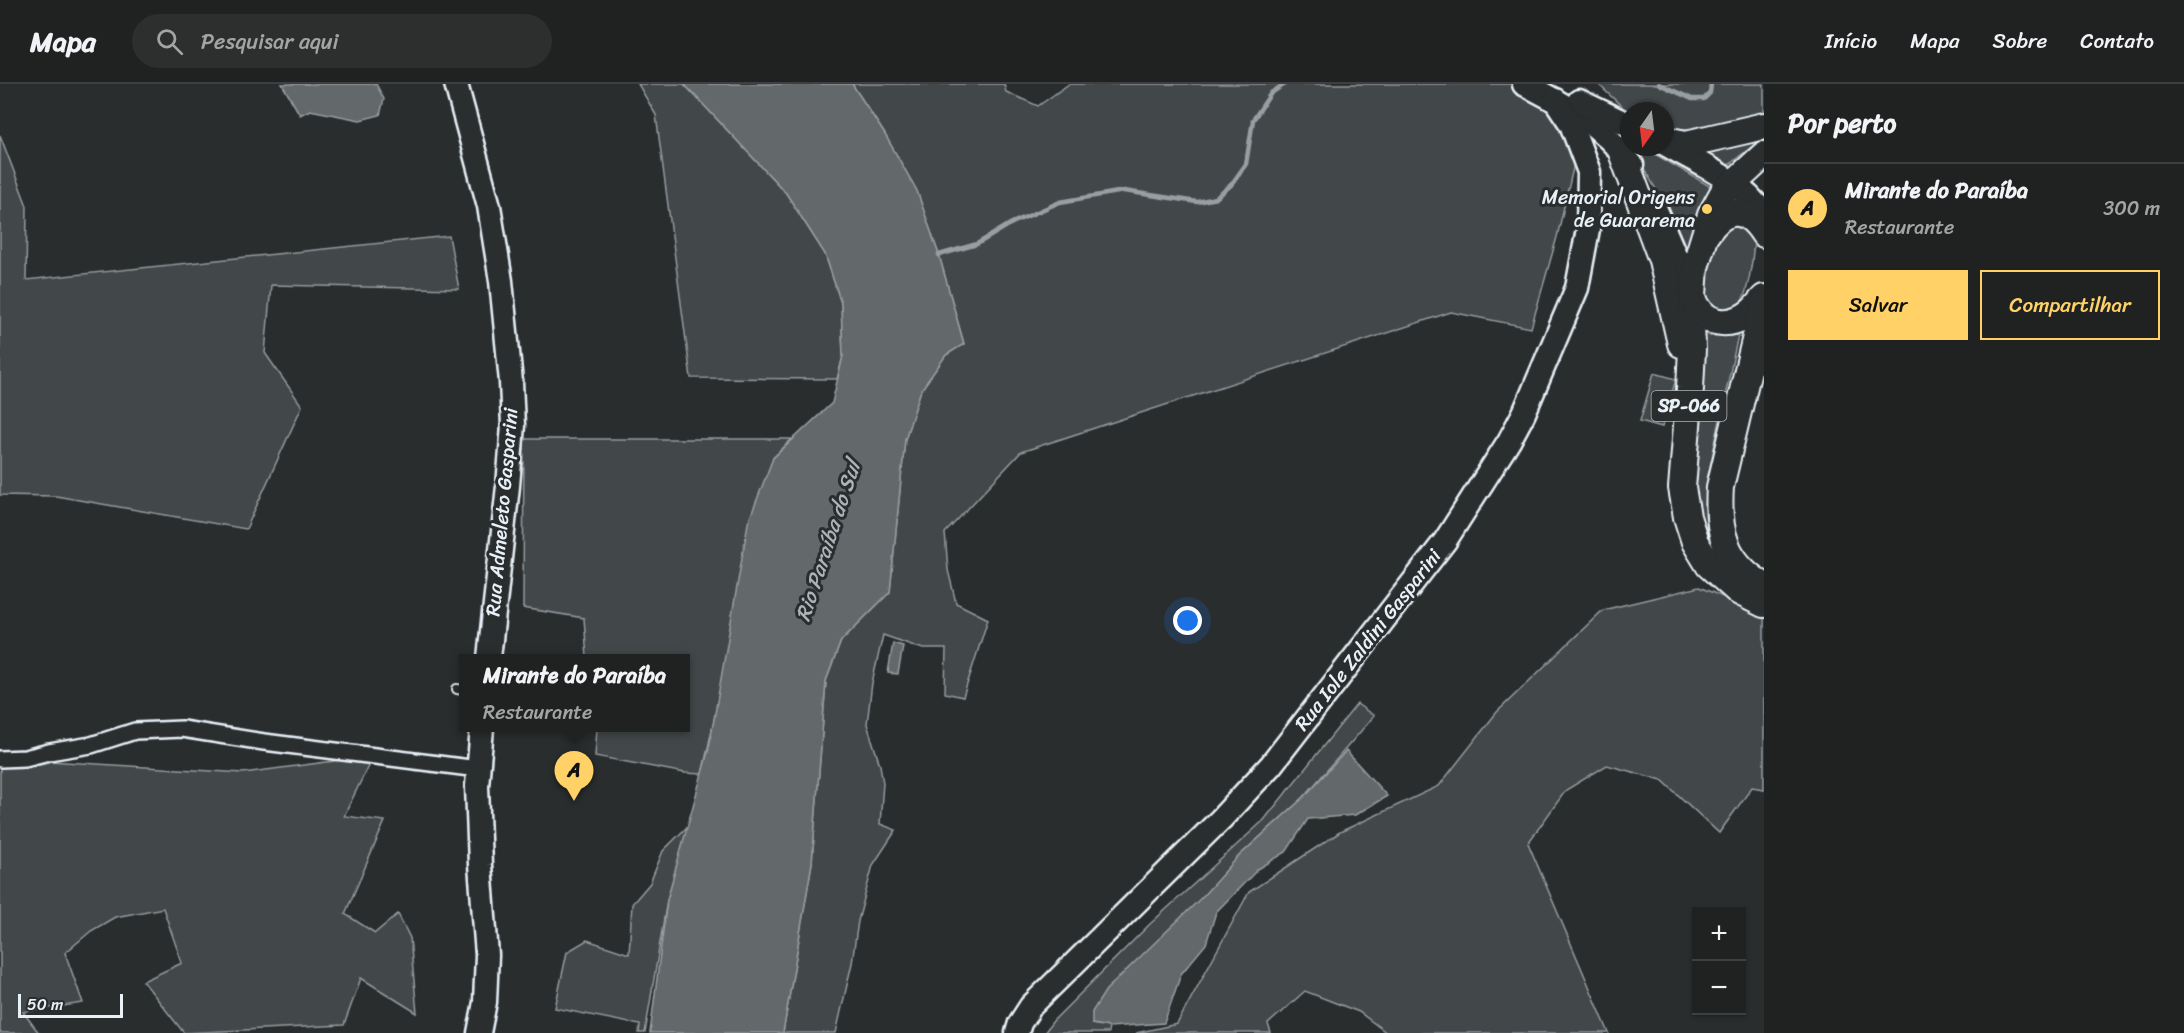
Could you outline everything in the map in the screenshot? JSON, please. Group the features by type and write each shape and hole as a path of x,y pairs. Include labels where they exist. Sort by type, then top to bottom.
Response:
{"main road":[{"name":"Rua Admeleto Gasparini","path":"456,84 489,206 501,281 511,382 513,425 489,654"},
{"path":"1524,84 1620,120"},
{"path":"1549,92 1594,124 1620,149"},
{"name":"Rua Iole Zaldini Gasparini","path":"1017,1033 1020,1023 1031,1006 1221,819 1271,765 1445,541 1509,441 1524,413 1577,288 1588,229 1589,172 1571,124 1549,92"},
{"path":"1674,143 1686,144 1764,126"},
{"path":"1674,148 1732,183 1754,200 1764,216"},
{"path":"1589,172 1597,158 1608,152 1620,150"},
{"name":"SP-066","path":"1764,155 1723,193 1711,214 1695,267 1690,388 1682,488 1687,517 1695,542 1709,565 1738,591 1764,604"},
{"path":"1623,156 1662,260 1690,388"},
{"path":"1626,156 1636,169 1652,201 1700,311 1706,317 1722,323 1739,320 1753,311 1764,298"},
{"path":"1701,244 1713,224 1727,213 1737,212 1749,216 1764,234"},
{"name":"SP-066","path":"1764,303 1720,488 1718,513 1725,544 1732,556 1743,572 1764,586"},
{"path":"479,1033 485,1002 487,955 477,786 482,732"}],"street":[{"path":"0,759 25,758 91,745 135,731 182,729 264,742 478,769"}],"shaded area":[{"path":"638,84 684,84 786,193 825,254 841,303 843,356 837,379 691,378 656,115"},
{"path":"852,84 1004,84 1006,92 1038,106 1069,84 1512,84 1528,92 1551,112 1563,132 1574,164 1557,237 1531,328 1451,312 1021,452 945,533 948,570 956,603 988,619 963,697 945,693 946,649 923,649 883,635 872,683 867,724 880,765 883,783 880,824 896,830 873,865 858,921 852,963 836,1033 783,1033 812,863 826,681 841,641 890,592 905,439 921,390 946,355 964,344 939,255 917,191 884,133"},
{"path":"1598,84 1764,84 1764,114 1703,128 1674,128 1674,102 1620,102 1620,105"},
{"path":"0,135 27,206 26,280 449,236 459,289 271,285 265,353 302,406 246,529 56,496 0,495"},
{"path":"1764,137 1727,166 1694,150"},
{"path":"1636,156 1658,156 1718,191 1683,261 1657,191"},
{"path":"1731,219 1754,233 1749,277 1743,300 1738,308 1730,313 1713,312 1702,291 1714,240"},
{"path":"1696,327 1710,336 1738,335 1707,481 1705,512 1707,532 1702,533 1693,497"},
{"path":"1654,373 1676,379 1662,427 1640,421"},
{"path":"524,439 792,439 773,458 702,774 685,773 595,756 597,732 690,732 690,654 587,654 584,618 523,608"},
{"path":"1699,587 1764,614 1764,789 1752,787 1719,833 1662,780 1607,765 1566,790 1528,843 1609,1033 1387,1033 1359,1012 1305,991 1268,1024 1271,1033 1136,1033 1177,1024 1249,892 1340,832 1439,786 1497,712 1603,610"},
{"path":"1357,704 1374,716 1303,798 1239,856 1092,1024 1109,1027 1108,1033 1044,1033 1053,1021 1150,924 1264,820"},
{"path":"373,756 344,816 385,821 345,914 375,933 398,914 410,938 417,1013 361,978 344,1025 184,1033 143,981 182,963 163,908 115,917 91,931 65,953 83,1003 23,1012 39,1033 0,1033 0,758 243,773"},
{"path":"688,826 667,900 645,1033 639,1033 640,1025 555,1008 567,952 587,940 629,954 632,904 650,883 663,851"}],"water":[{"path":"282,84 376,84 384,99 380,115 360,120 310,110 300,115"},
{"name":"Rio Paraíba do Sul","path":"684,84 852,84 884,133 917,191 939,255 964,344 946,355 921,390 905,439 890,592 841,641 826,681 812,863 783,1033 650,1033 667,900 709,748 748,523 773,458 832,403 843,356 841,303 825,254 786,193"},
{"path":"893,643 903,646 898,674 888,673"},
{"path":"1346,751 1387,796 1355,815 1308,819 1286,852 1258,869 1216,912 1206,944 1181,974 1164,1023 1109,1027 1092,1024 1092,1012 1106,990 1200,899 1239,856 1303,798"}],"waterway":[{"path":"939,255 977,244 1012,223 1060,202 1124,191 1197,202 1216,198 1231,185 1246,164 1253,120 1271,93 1285,84"},
{"path":"1659,84 1692,99 1704,99 1710,93 1711,84"}],"place":[{"name":"Memorial Origens de Guararema","path":"1707,209"},
{"name":"Mirante do Paraíba","path":"574,801"}]}
